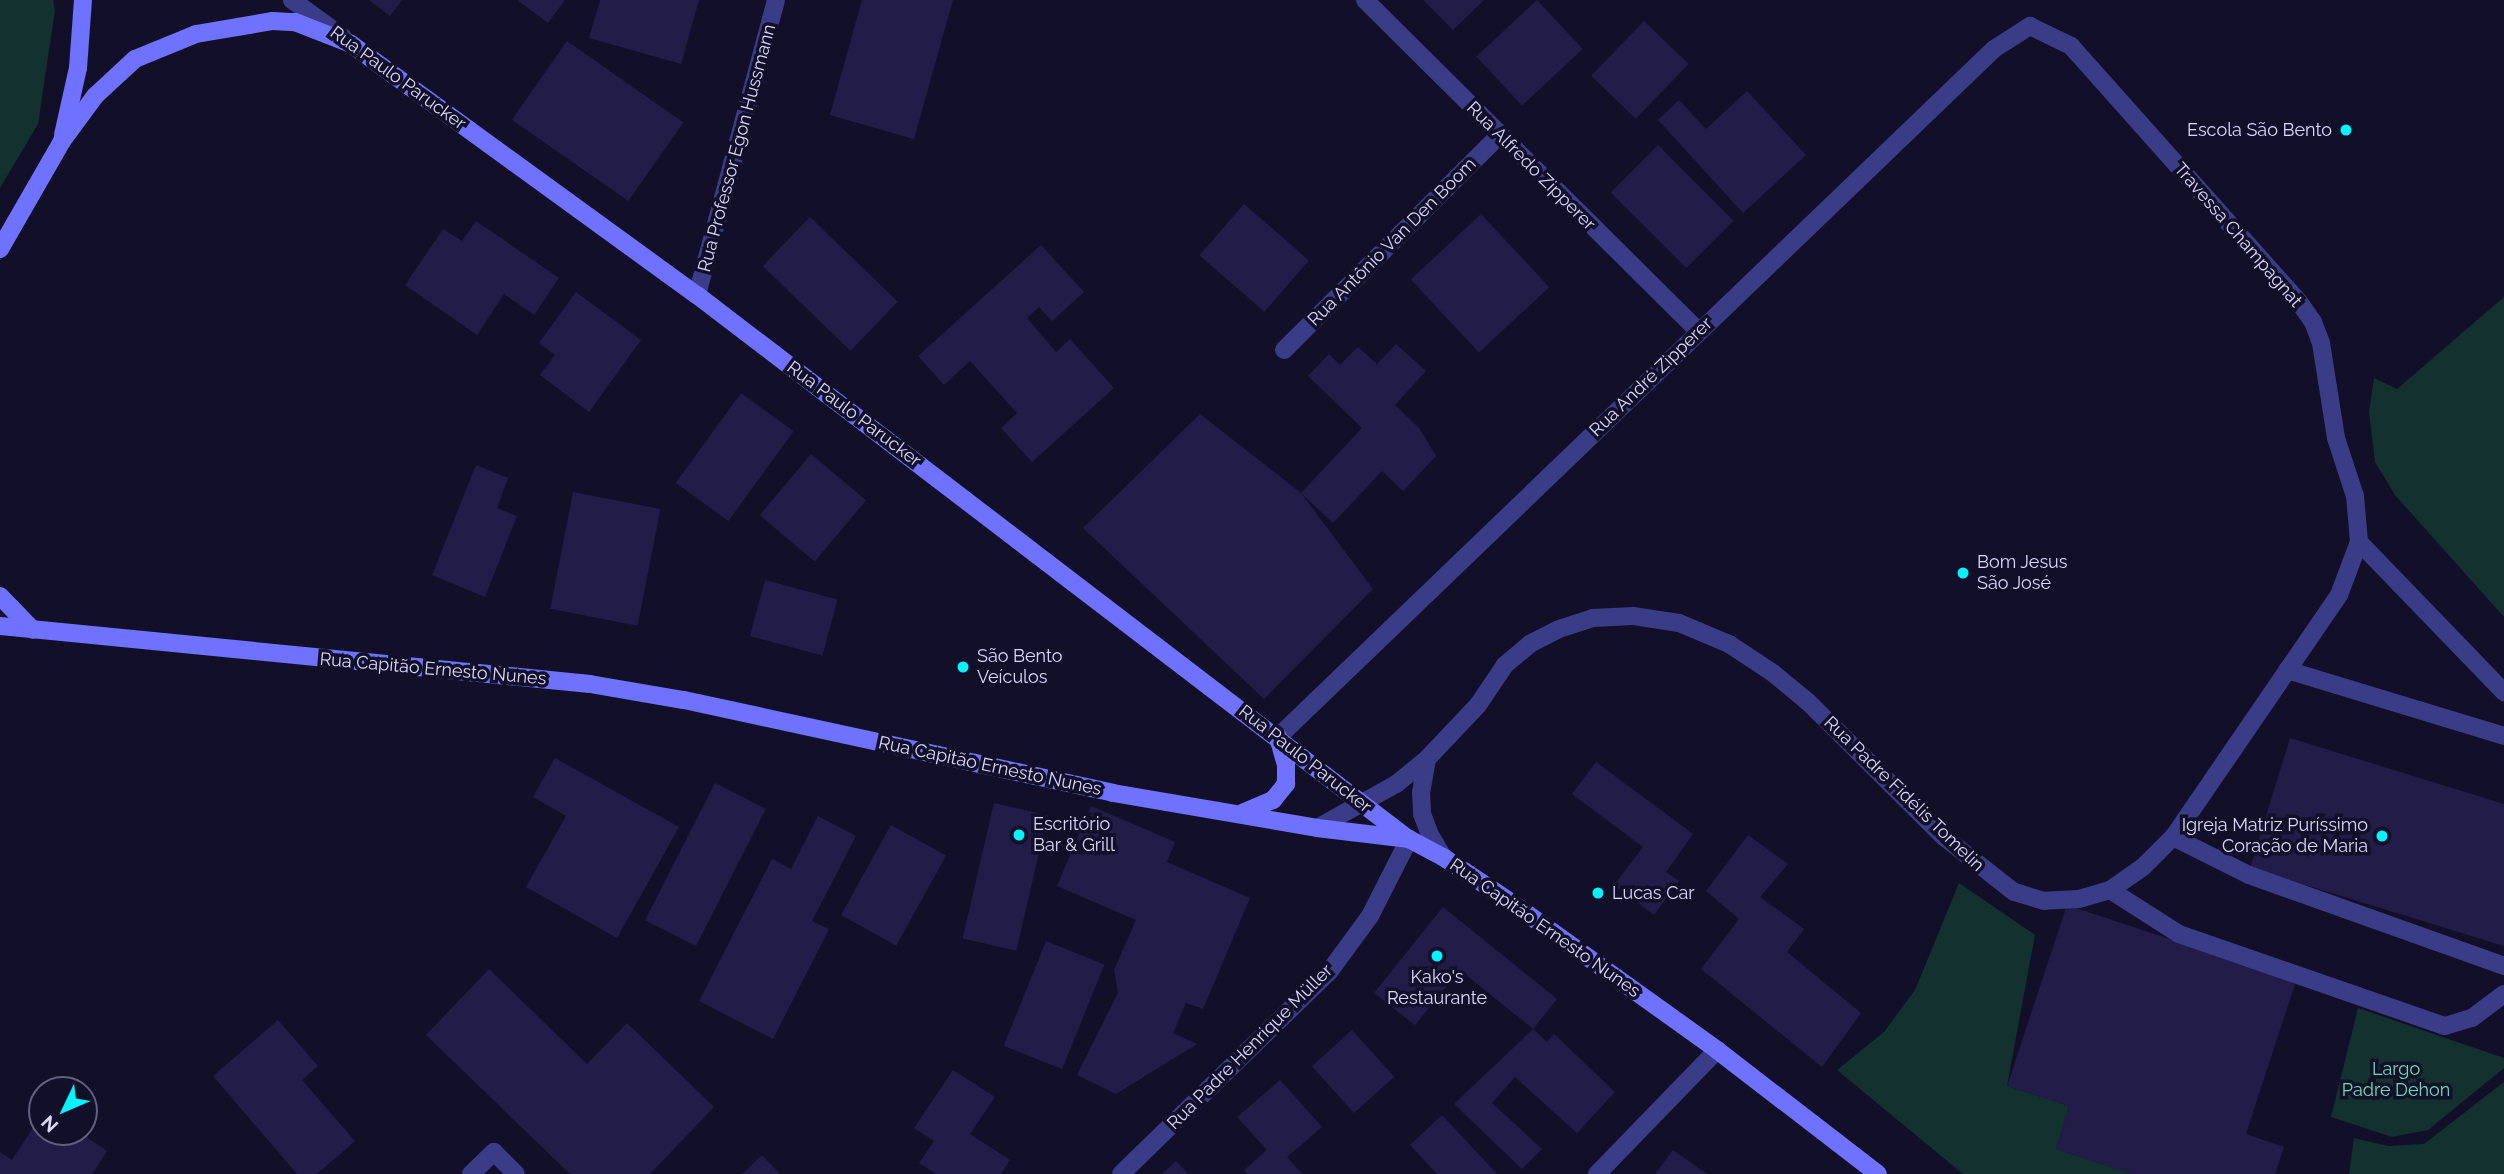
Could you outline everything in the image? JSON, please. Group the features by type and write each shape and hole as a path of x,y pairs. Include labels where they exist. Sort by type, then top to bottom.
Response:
{"main road":[{"path":"62,141 78,68 83,0"},
{"path":"0,249 62,141 95,96 135,58 196,34 273,20 295,22 351,44"},
{"name":"Rua Paulo Parucker","path":"351,44 697,295 1409,839"},
{"path":"0,596 33,630"},
{"name":"Rua Capitão Ernesto Nunes","path":"0,626 590,684 684,699 1113,793 1242,813 1317,828 1409,839 1443,857 1717,1050 1878,1174"},
{"path":"1242,813 1273,800 1286,784 1286,765 1278,737"}],"street":[{"name":"Rua Paulo Parucker","path":"292,0 351,44"},
{"name":"Rua Professor Egon Hussmann","path":"697,295 776,0"},
{"name":"Rua Alfredo Zipperer","path":"1365,0 1698,331"},
{"name":"Rua André Zipperer","path":"1278,737 1994,49 2030,26"},
{"name":"Travessa Champagnat","path":"2030,26 2071,46 2299,302 2313,323 2320,343 2336,438 2355,496 2359,542"},
{"name":"Rua Antônio Van Den Boom","path":"1284,350 1500,135"},
{"name":"Rua Padre Fidélis Tomelin","path":"1317,828 1396,783 1427,759 1478,705 1505,665 1530,644 1557,630 1592,618 1633,616 1679,623 1729,644 1773,673 1808,702 1944,837 2014,892 2043,901 2079,899 2110,890 2143,867 2172,837 2339,596 2359,542"},
{"path":"2359,542 2504,692"},
{"path":"2287,670 2504,736"},
{"path":"1427,759 1421,792 1422,814 1443,857"},
{"path":"2172,837 2249,875 2504,966"},
{"name":"Rua Padre Henrique Müller","path":"1121,1174 1329,972 1370,916 1409,839"},
{"path":"2110,890 2161,926 2179,934 2445,1026 2472,1018 2504,994"},
{"path":"1597,1174 1717,1050"},
{"path":"471,1174 494,1152 516,1174"}],"green space":[{"path":"0,0 53,0 55,10 38,124 0,188"},
{"path":"2504,297 2504,617 2395,495 2375,462 2369,412 2374,378 2397,389"},
{"path":"1959,883 2035,935 2007,1086 2069,1106 2056,1149 2132,1174 1963,1174 1837,1070 1884,1032 1915,990"},
{"name":"Largo Padre Dehon","path":"2358,1008 2504,1058 2504,1068 2428,1130 2392,1137 2331,1117"},
{"path":"2504,1082 2504,1174 2349,1174 2354,1138 2388,1146 2424,1144"}],"building":[{"path":"369,0 402,0 390,16"},
{"path":"517,0 565,0 548,23"},
{"path":"600,0 699,0 681,64 589,38"},
{"path":"862,0 953,0 914,139 830,115"},
{"path":"1423,0 1484,0 1453,30"},
{"path":"1537,0 1583,49 1522,106 1476,57"},
{"path":"1644,21 1689,64 1636,119 1591,76"},
{"path":"567,41 683,122 628,201 512,120"},
{"path":"1747,91 1806,155 1743,213 1658,120 1679,100 1706,129"},
{"path":"1658,145 1734,221 1686,268 1611,192"},
{"path":"1244,204 1309,260 1264,312 1199,255"},
{"path":"1481,214 1549,287 1479,353 1411,279"},
{"path":"810,217 898,302 851,351 763,266"},
{"path":"476,221 559,278 534,315 504,294 477,335 405,285 443,229 462,241"},
{"path":"1041,245 1084,292 1052,321 1039,307 1027,318 1056,352 1070,339 1114,388 1032,462 1001,428 1017,413 970,361 944,385 918,356"},
{"path":"576,292 641,340 589,412 540,375 555,355 539,343"},
{"path":"1396,344 1426,371 1395,405 1419,428 1436,456 1403,491 1382,471 1333,523 1301,493 1362,428 1308,376 1329,354 1340,365 1358,347 1377,364"},
{"path":"741,393 794,431 728,521 676,483"},
{"path":"1200,414 1301,493 1373,589 1264,699 1083,528"},
{"path":"811,454 866,500 815,562 760,515"},
{"path":"476,465 508,478 497,508 517,516 485,597 432,575"},
{"path":"573,492 660,509 638,626 550,609"},
{"path":"765,580 837,599 822,655 750,636"},
{"name":"Igreja Matriz Puríssimo Coração de Maria","path":"2290,738 2504,804 2504,946 2250,868"},
{"path":"555,758 679,827 617,938 526,887 566,816 533,797"},
{"path":"1596,762 1693,834 1666,872 1679,881 1654,915 1614,885 1643,847 1572,794"},
{"path":"715,783 766,809 696,946 645,920"},
{"path":"994,803 1048,815 1016,951 963,938"},
{"path":"1091,806 1175,842 1167,862 1250,898 1203,1009 1186,1003 1173,1033 1197,1044 1116,1094 1077,1075 1118,993 1114,970 1136,920 1057,886"},
{"path":"818,816 856,836 812,921 829,929 773,1039 699,1001 772,859 791,869"},
{"path":"891,825 946,856 896,946 841,915"},
{"path":"1748,835 1788,864 1760,897 1804,929 1787,952 1861,1013 1822,1067 1701,969 1739,919 1706,891"},
{"path":"2067,905 2296,981 2246,1134 2284,1147 2275,1174 2132,1174 2056,1149 2069,1106 2007,1086"},
{"path":"1443,907 1557,999 1533,1029 1460,970 1415,1025 1374,993"},
{"path":"1046,941 1104,965 1062,1069 1004,1046"},
{"path":"489,969 587,1064 627,1023 714,1107 650,1174 570,1174 426,1035"},
{"path":"278,1020 318,1066 302,1080 355,1141 317,1174 297,1174 213,1076"},
{"path":"1533,1029 1547,1042 1554,1034 1615,1092 1577,1133 1515,1077 1492,1103 1542,1149 1522,1169 1454,1104"},
{"path":"1352,1030 1394,1077 1354,1113 1312,1066"},
{"path":"953,1070 995,1097 970,1134 1010,1160 1001,1174 936,1174 919,1163 934,1141 914,1128"},
{"path":"1280,1080 1322,1127 1287,1157 1302,1174 1247,1174 1244,1170 1267,1150 1237,1117"},
{"path":"1442,1115 1497,1174 1437,1174 1410,1145"},
{"path":"28,1135 28,1146 98,1145 107,1151 92,1174 0,1174 0,1152 12,1160"},
{"path":"1673,1150 1707,1174 1655,1174"},
{"path":"762,1155 780,1174 742,1174"},
{"path":"1176,1161 1188,1174 1162,1174"}],"place":[{"name":"Escola São Bento","path":"2346,130"},
{"name":"Bom Jesus São José","path":"1963,573"},
{"name":"São Bento Veículos","path":"963,667"},
{"name":"Escritório Bar & Grill","path":"1019,835"},
{"name":"Igreja Matriz Puríssimo Coração de Maria","path":"2382,836"},
{"name":"Lucas Car","path":"1598,893"},
{"name":"Kako's Restaurante","path":"1437,956"}]}
